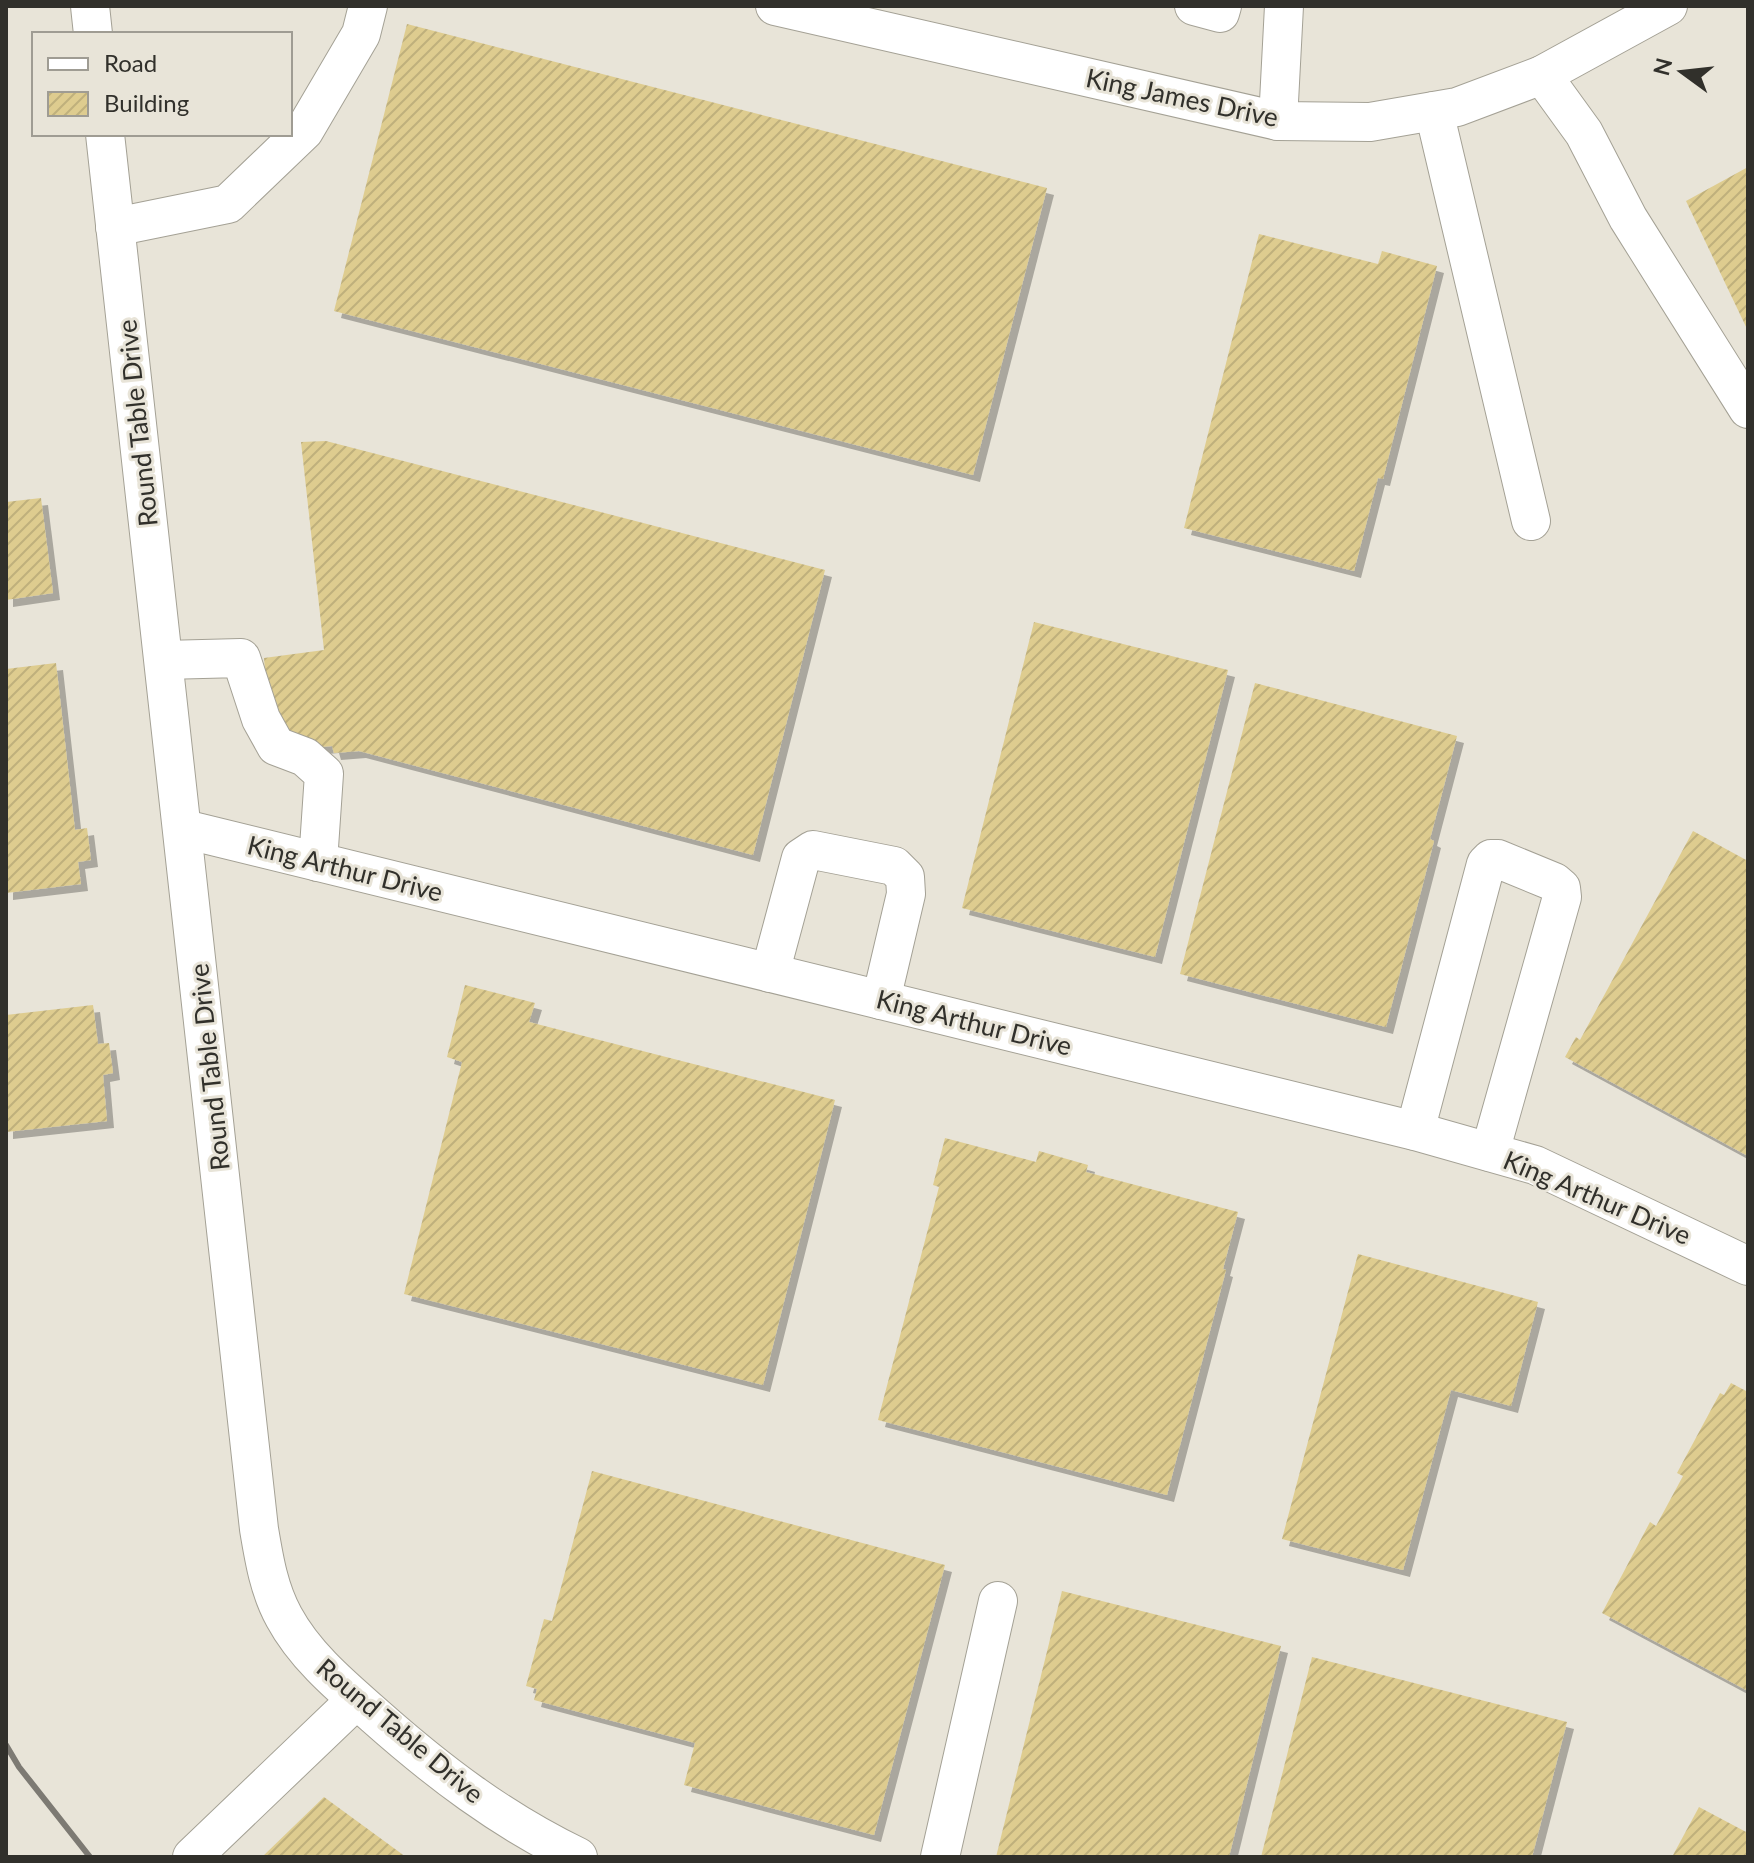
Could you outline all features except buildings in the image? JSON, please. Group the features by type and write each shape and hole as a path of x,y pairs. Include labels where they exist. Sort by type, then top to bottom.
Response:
{"street":[{"path":"90,6 93,32"},
{"path":"115,227 228,204 304,131 361,34 368,6"},
{"name":"King James Drive","path":"775,6 1278,121 1370,122 1457,107 1542,75 1668,6"},
{"path":"1194,6 1220,13 1222,6"},
{"path":"1278,121 1284,6"},
{"path":"1542,75 1584,133 1628,218 1748,409"},
{"path":"1434,111 1531,521"},
{"name":"Round Table Drive","path":"105,136 257,1513 266,1565 283,1616 312,1657 356,1700 445,1777 482,1803 578,1857"},
{"path":"164,660 241,658 261,719 276,746 305,757 324,774 318,862"},
{"name":"King Arthur Drive","path":"184,829 1415,1131 1535,1165 1748,1266"},
{"path":"770,973 801,858 813,850 894,866 905,877 906,894 881,1000"},
{"path":"1415,1131 1486,864 1491,859 1498,859 1554,882 1561,888 1562,897 1490,1152"},
{"path":"940,1857 998,1601"},
{"path":"192,1857 356,1700"}],"railway":[{"path":"6,1745 19,1767 90,1857"}]}
